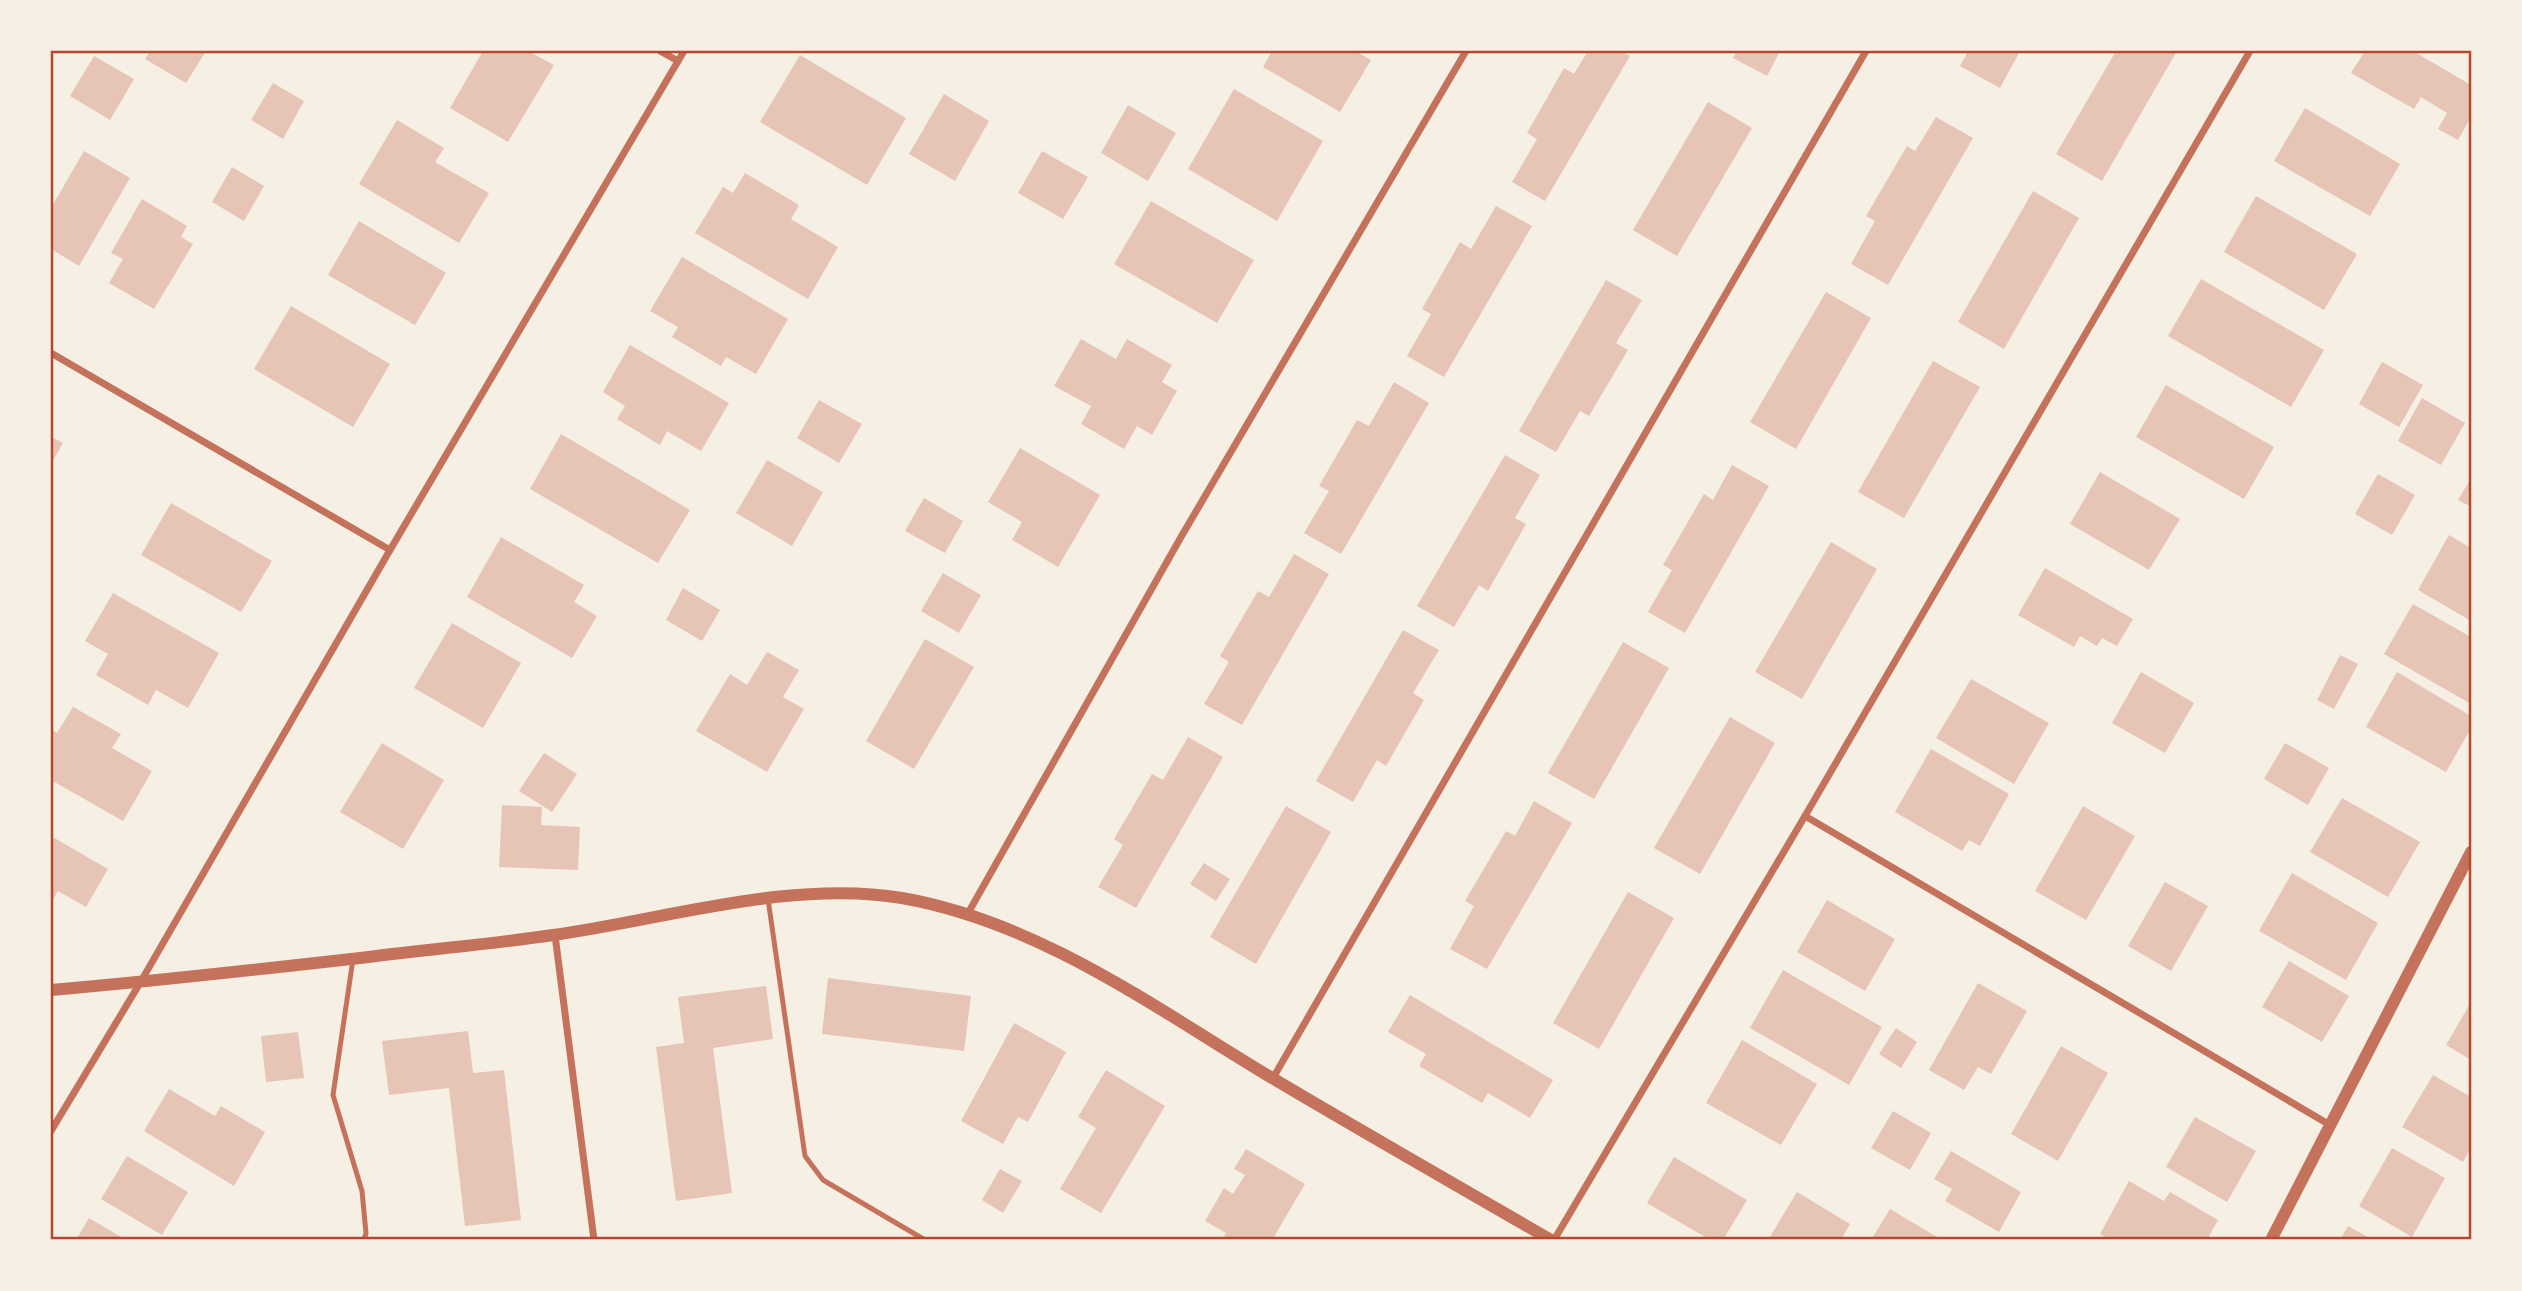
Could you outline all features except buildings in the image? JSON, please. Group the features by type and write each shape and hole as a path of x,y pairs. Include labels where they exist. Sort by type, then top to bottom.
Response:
{"street":[{"path":"660,51 678,61"},
{"path":"51,1131 684,51"},
{"path":"967,915 1181,537 1466,51"},
{"path":"1273,1078 1866,51"},
{"path":"51,990 140,983 555,935 768,899 821,894 879,896 925,903 1044,943 1084,964 1273,1078 1553,1240 1805,816 2250,51"},
{"path":"51,353 390,550"},
{"path":"1805,816 2330,1125"},
{"path":"2271,1240 2471,852"},
{"path":"555,935 594,1240"}],"lane":[{"path":"768,899 805,1156 823,1180 925,1240"},
{"path":"353,958 333,1095 362,1191 366,1233 363,1240"}]}
